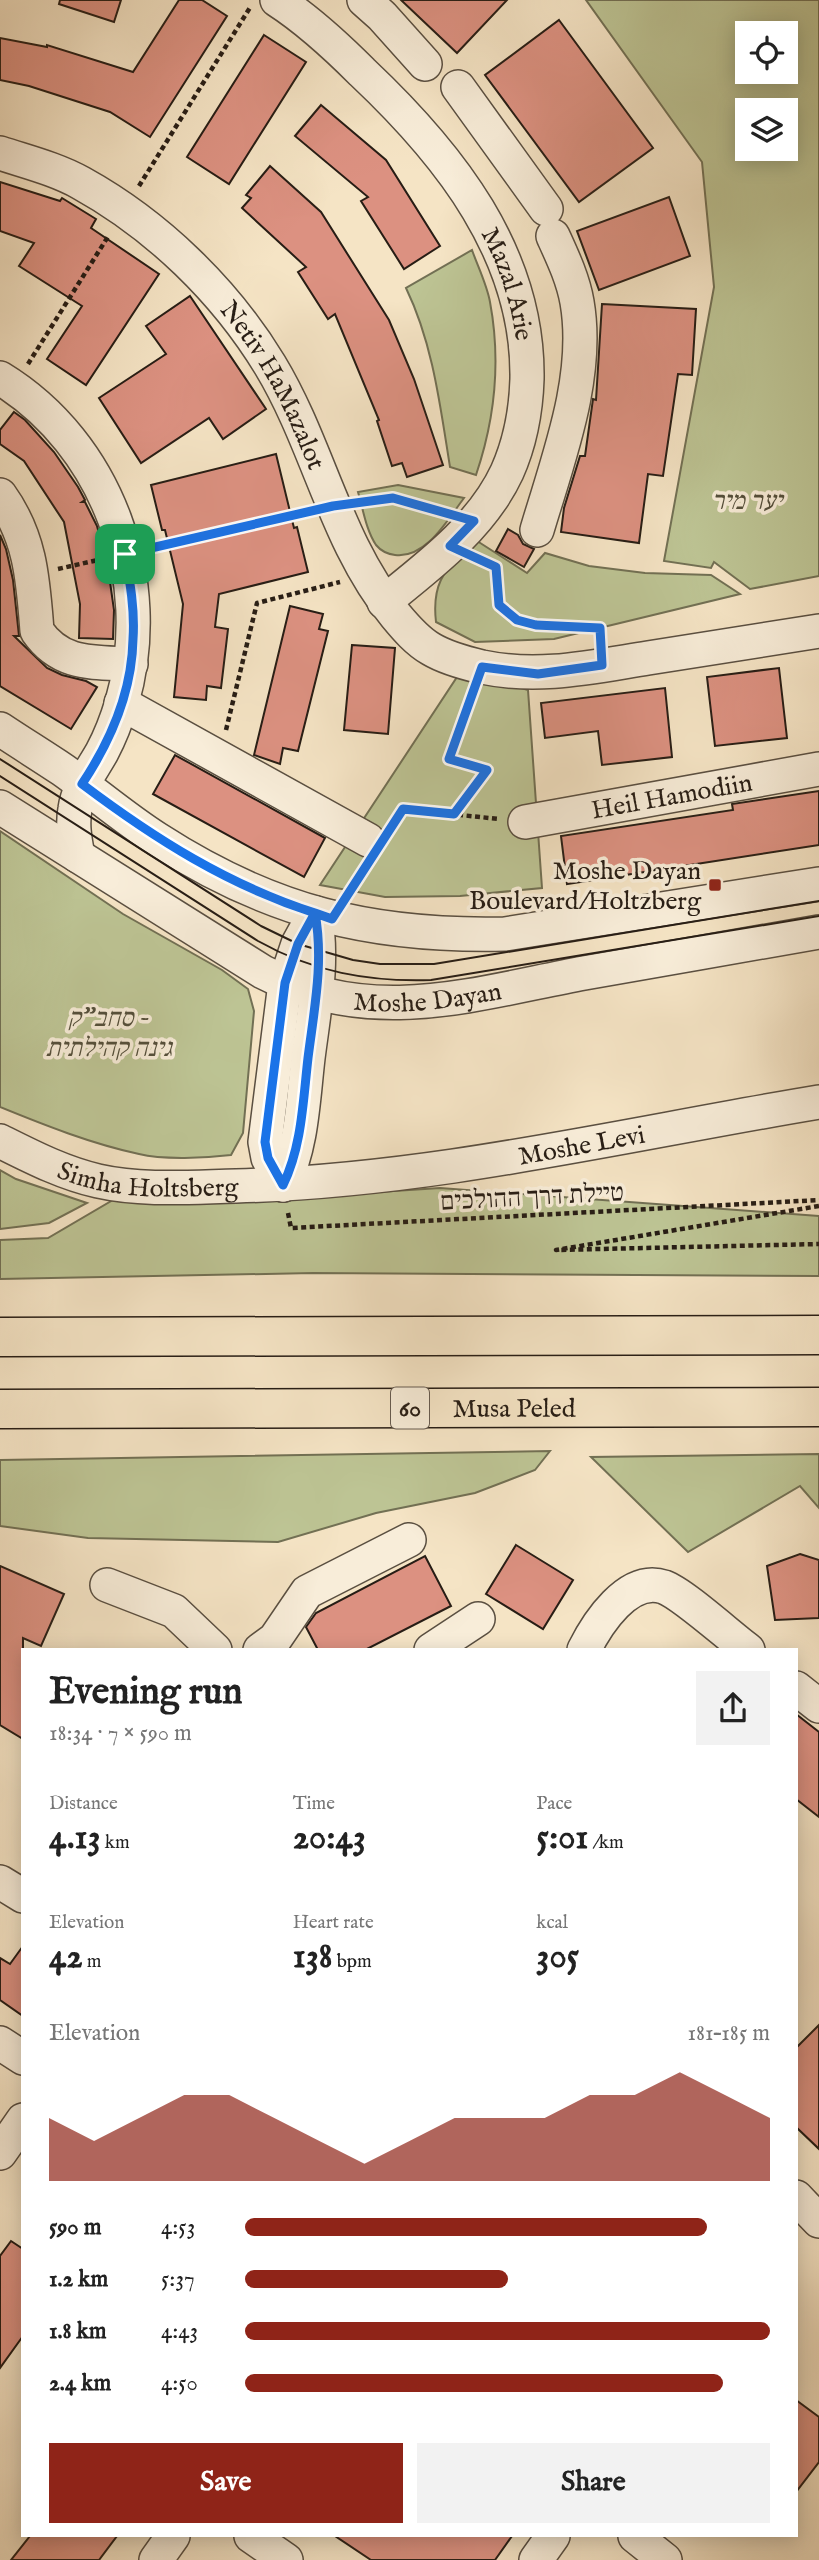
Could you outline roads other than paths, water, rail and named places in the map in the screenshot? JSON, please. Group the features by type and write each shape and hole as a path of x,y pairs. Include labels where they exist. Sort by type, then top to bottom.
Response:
{"highway":[{"path":"0,1337 819,1335"},
{"name":"Musa Peled","path":"0,1409 819,1407"}],"street":[{"path":"364,0 425,64"},
{"name":"Mazal Arie","path":"294,5 390,98 429,142 488,225 520,303 527,353 526,400 519,439 507,472 492,498 450,546 375,588"},
{"path":"458,88 550,222 570,274 577,304 579,346 575,391 565,439 537,530"},
{"path":"455,176 500,146"},
{"name":"Netiv HaMazalot","path":"0,153 79,182 124,210 164,241 200,275 236,317 270,365 297,417 333,506 375,588 408,631 430,648 482,667 538,674 819,631"},
{"path":"527,374 576,374"},
{"path":"0,378 50,416 71,439 92,470 110,508 125,554 132,596 134,639 121,703 104,748 82,784 75,807 78,856"},
{"path":"0,495 14,516 25,541 37,631 45,643 57,652 77,660 131,664"},
{"path":"121,703 375,844"},
{"name":"Moshe Dayan","path":"0,729 158,839 205,867 244,887 324,916 360,925 457,935 505,934 819,884"},
{"name":"Heil Hamodiin","path":"525,822 819,769"},
{"name":"Moshe Dayan","path":"0,807 263,972 316,994 368,1002 426,1003 819,932"},
{"path":"283,1185 268,1158 265,1142 285,983 298,944 324,916"},
{"path":"283,1185 298,1143 324,916"},
{"name":"Moshe Levi","path":"345,1178 482,1162 819,1102"},
{"name":"Simha Holtsberg","path":"0,1141 70,1173 101,1182 169,1188 283,1185 345,1178"},
{"path":"263,1648 275,1639 307,1592 409,1540"},
{"path":"107,1585 173,1611 213,1648"},
{"path":"585,1648 592,1634 616,1604 639,1587 663,1587 745,1648"},
{"path":"434,1648 478,1619"},
{"path":"798,1690 819,1706"},
{"path":"0,1882 21,1895"},
{"path":"0,2043 21,2057"},
{"path":"0,2153 21,2123"},
{"path":"798,2199 819,2221"},
{"path":"156,2560 172,2537"},
{"path":"252,2537 285,2560"},
{"path":"536,2560 552,2537"},
{"path":"636,2537 665,2560"}],"tram line":[{"path":"0,759 261,926 298,944 353,960 380,964 434,964 819,901"},
{"path":"0,776 258,941 299,960 363,977 431,980 819,916"}],"place":[{"name":"Moshe Dayan Boulevard/Holtzberg","path":"715,885"}],"park label":[{"name":"יער מיר","path":"747,500"},
{"name":"סחב\"ק - גינה קהילתית","path":"109,1032"}]}
